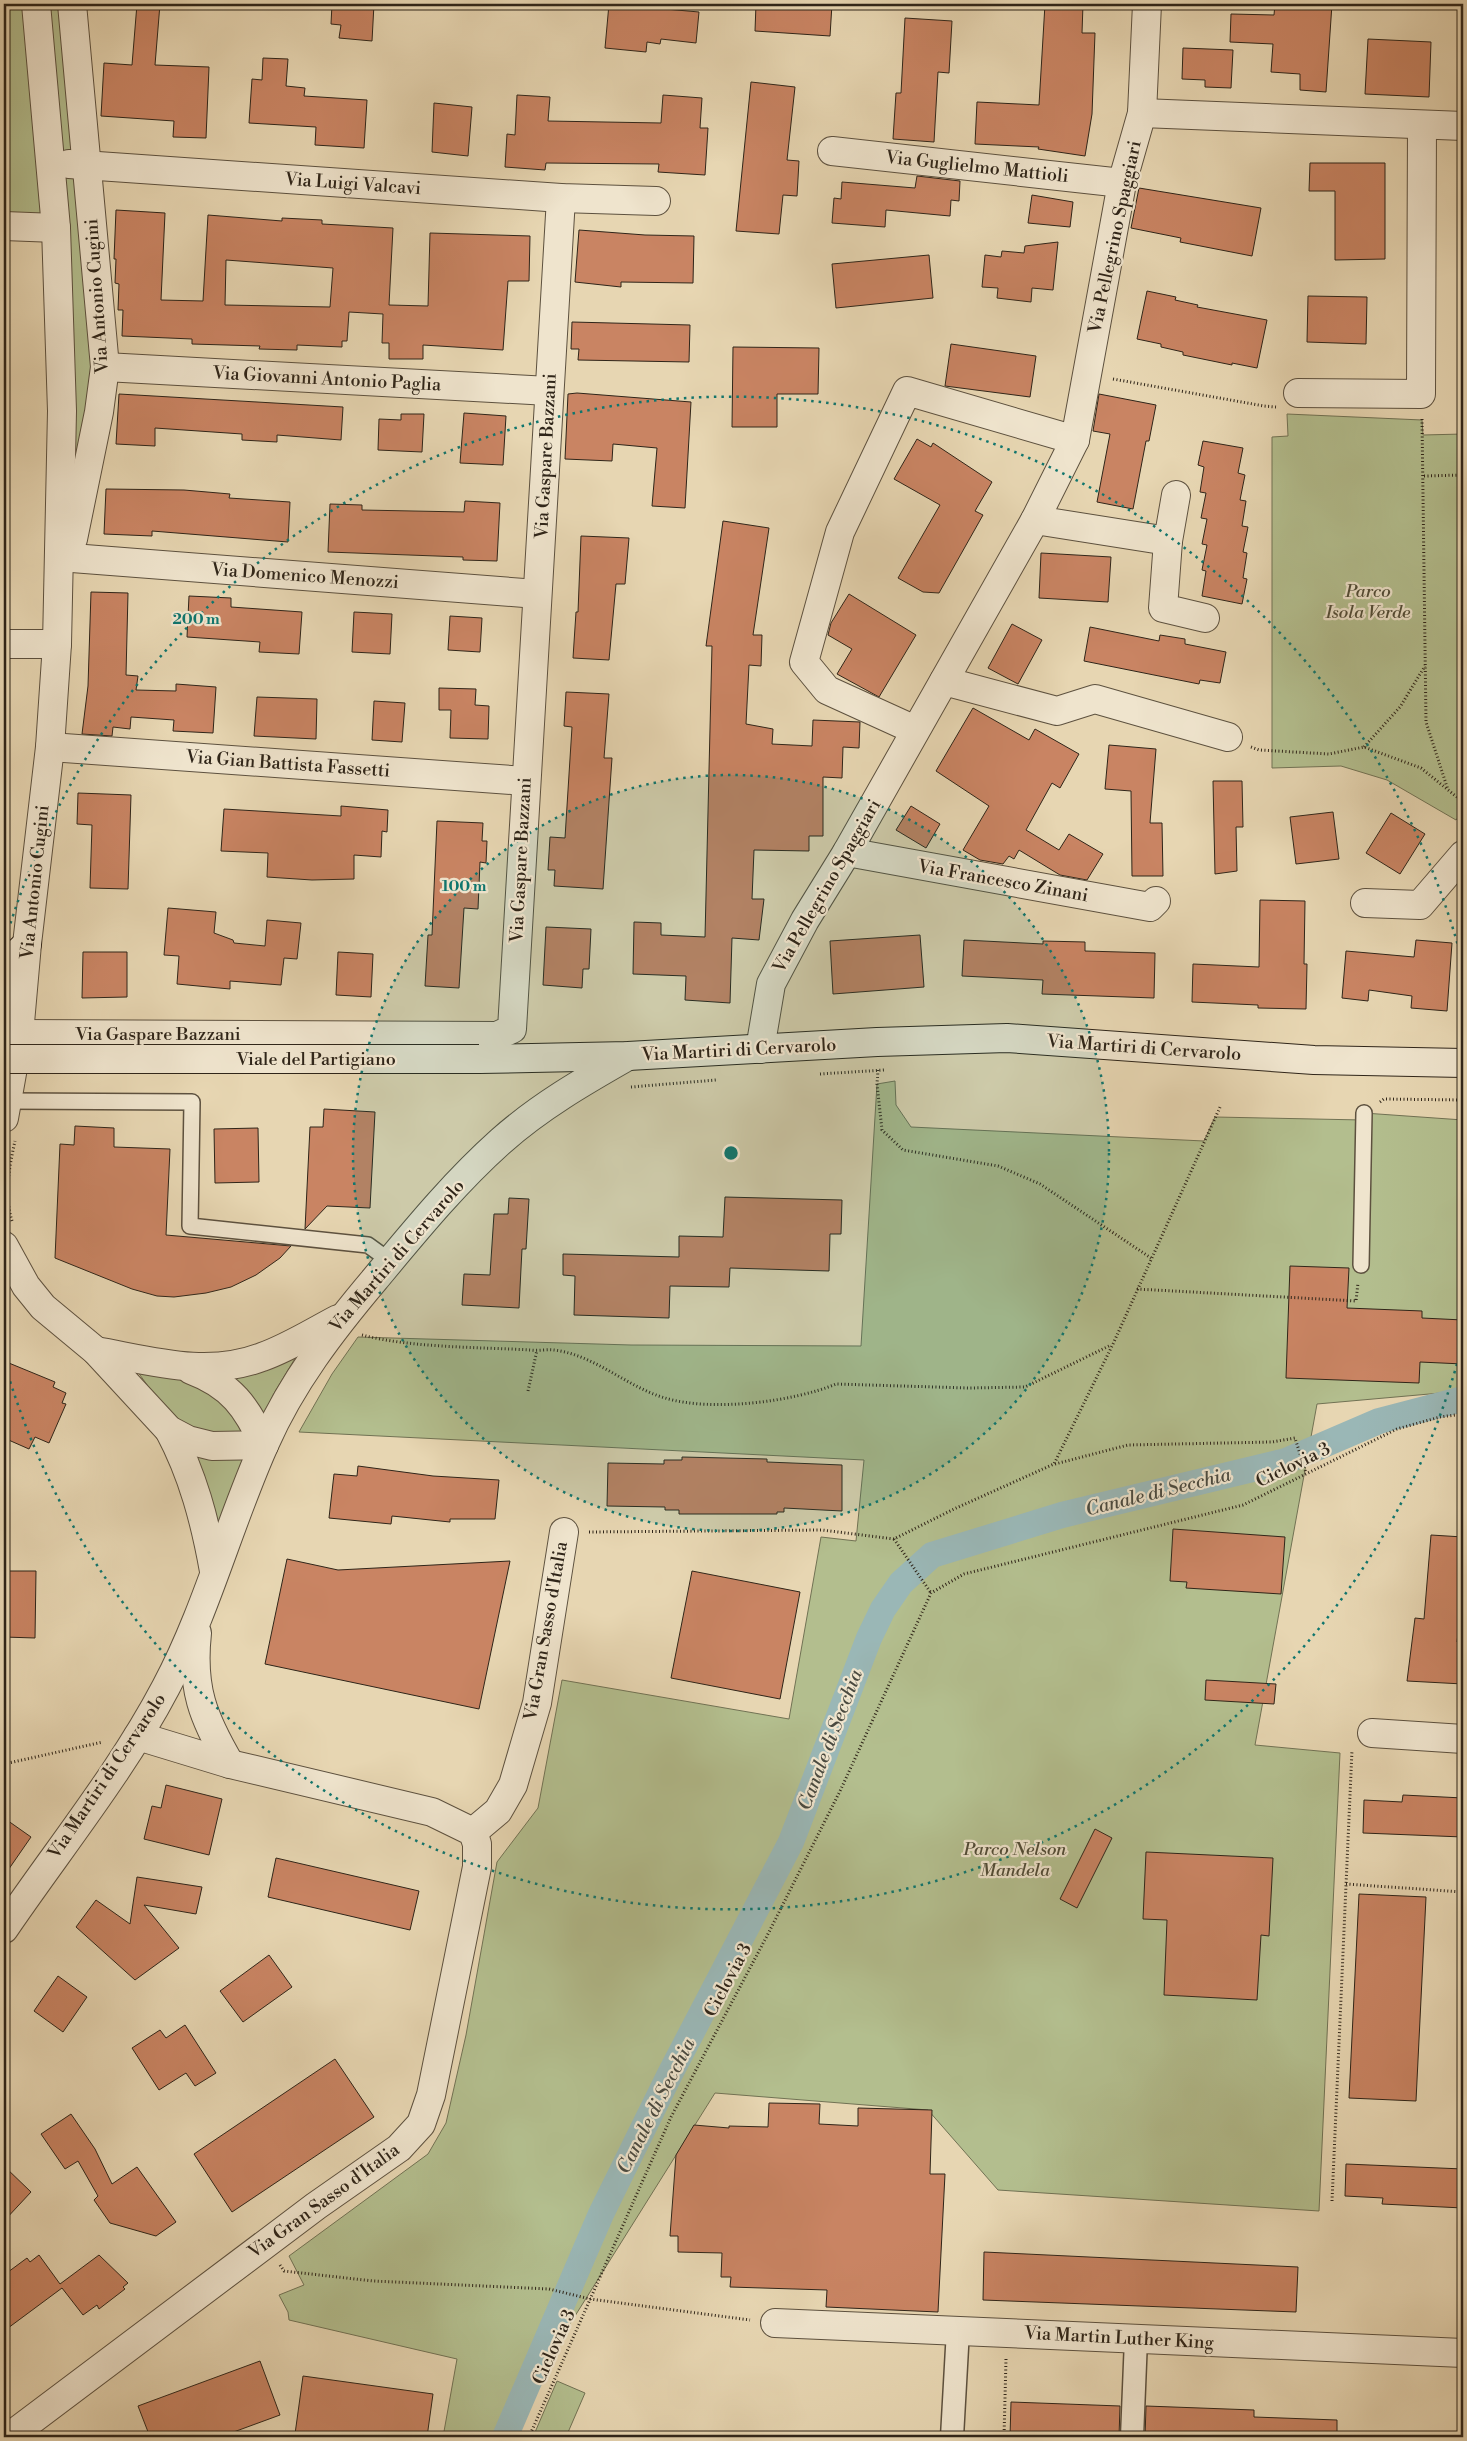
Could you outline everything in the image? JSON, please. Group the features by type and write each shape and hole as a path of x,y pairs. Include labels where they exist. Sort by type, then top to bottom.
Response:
{"street":[{"name":"Via Antonio Cugini","path":"5,1110 12,1025 27,944 50,747 57,644 62,411 56,228 36,4"},
{"name":"Via Antonio Cugini","path":"57,644 72,558 74,531 99,412 105,367 72,4"},
{"name":"Via Pellegrino Spaggiari","path":"760,1049 771,984 805,920 847,852 1034,520 1075,440 1122,183 1142,113 1147,4"},
{"path":"1142,113 1463,126"},
{"path":"1298,393 1421,394 1422,125"},
{"name":"Via Guglielmo Mattioli","path":"832,151 1122,183"},
{"name":"Via Luigi Valcavi","path":"50,162 561,198 656,201"},
{"name":"Via Gaspare Bazzani","path":"12,1025 497,1036 512,1029 561,198"},
{"path":"4,226 56,228"},
{"name":"Via Giovanni Antonio Paglia","path":"105,367 550,391"},
{"path":"915,730 827,690 804,662 840,532 907,390 1075,440"},
{"path":"1176,495 1168,541 1163,608 1205,618"},
{"path":"1034,520 1168,541"},
{"name":"Via Domenico Menozzi","path":"72,558 537,594"},
{"path":"4,644 57,644"},
{"path":"944,681 1058,711 1095,698 1228,737"},
{"name":"Via Gian Battista Fassetti","path":"50,747 526,781"},
{"name":"Via Francesco Zinani","path":"847,852 1150,907 1156,901"},
{"path":"1364,903 1420,905 1463,855"},
{"path":"4,966 27,944"},
{"name":"Via Martiri di Cervarolo","path":"6,1920 132,1745 167,1686 200,1612 214,1570 264,1445 292,1390 317,1351 436,1205 501,1141 569,1089 628,1056 877,1042 1007,1038 1314,1060 1463,1063"},
{"name":"Viale del Partigiano","path":"4,1059 478,1059 628,1056"},
{"path":"4,1246 26,1286 43,1306 96,1351 169,1430 185,1461 196,1492 214,1570"},
{"path":"186,1368 226,1366 262,1357 344,1316"},
{"path":"96,1351 186,1368 209,1376 234,1394 254,1424 264,1445 212,1446 188,1440 169,1430"},
{"name":"Via Gran Sasso d'Italia","path":"10,2437 265,2244 399,2148 421,2124 431,2095 477,1867 478,1844 473,1832 498,1811 513,1785 537,1703 564,1532"},
{"path":"200,1612 194,1661 199,1697 209,1728 230,1764"},
{"path":"1362,1737 1463,1739"},
{"path":"132,1745 230,1764 432,1812 473,1832"},
{"name":"Via Martin Luther King","path":"774,2323 1463,2353"},
{"path":"952,2437 958,2330"},
{"path":"1132,2437 1136,2339"}],"lane":[{"path":"5,1110 192,1102 190,1226 368,1245 390,1261"},
{"path":"1360,1266 1364,1113"}],"path":[{"path":"1087,374 1264,406 1280,406 1293,403 1298,393"},
{"path":"1421,394 1424,476 1426,722 1448,790"},
{"path":"1424,476 1463,475"},
{"path":"1364,747 1400,707 1426,665"},
{"path":"1228,737 1259,750 1329,754 1364,747 1421,768 1463,802"},
{"path":"877,1042 877,1084 882,1130 904,1150 998,1166 1040,1184 1152,1258"},
{"path":"812,1074 888,1070"},
{"path":"624,1090 633,1086 718,1080"},
{"path":"1364,1113 1384,1100 1463,1100"},
{"path":"1054,1464 1113,1344 1221,1105"},
{"path":"1137,1289 1356,1300 1360,1266"},
{"path":"344,1316 353,1333 374,1338 555,1350 582,1357 665,1398 707,1405 791,1398 818,1392 836,1384 1025,1387 1113,1344"},
{"path":"528,1391 537,1350"},
{"name":"Ciclovia 3","path":"529,2437 672,2117 768,1934 841,1789 932,1593 964,1574 1243,1505 1397,1429 1440,1417 1463,1414"},
{"path":"564,1532 822,1530 894,1539 954,1509 1054,1464 1128,1445 1272,1442 1296,1438 1305,1473"},
{"path":"894,1539 932,1593"},
{"path":"1332,2201 1346,1884 1362,1737"},
{"path":"4,1764 103,1742 132,1745"},
{"path":"1346,1884 1463,1892"},
{"path":"265,2244 284,2271 373,2281 549,2290 590,2299 774,2323"},
{"path":"1004,2437 1007,2333"}],"green space":[{"path":"4,4 72,4 105,367 74,531 56,229 4,226"},
{"name":"Parco Isola Verde","path":"1287,414 1422,420 1423,435 1463,434 1463,811 1456,820 1387,780 1341,766 1272,768 1272,437 1288,436"},
{"path":"16,965 13,1008 4,997 4,978"},
{"name":"Parco Nelson Mandela","path":"895,1081 896,1105 911,1127 1204,1141 1215,1117 1363,1120 1364,1113 1463,1120 1463,1391 1317,1404 1255,1745 1340,1753 1319,2211 998,2190 928,2110 715,2093 499,2437 443,2437 457,2359 289,2320 288,2312 279,2295 304,2285 289,2256 428,2154 446,2123 466,2035 497,1862 538,1808 562,1680 789,1719 821,1537 856,1541 864,1460 299,1432 332,1374 358,1337 631,1345 861,1346 877,1084"},
{"path":"297,1355 273,1395 262,1419 229,1375"},
{"path":"135,1368 195,1380 212,1389 245,1431 241,1438 187,1430 155,1396"},
{"path":"190,1450 246,1454 217,1531"},
{"path":"557,2381 585,2393 566,2437 533,2437"}],"building":[{"path":"137,4 160,4 155,65 209,67 206,138 173,137 174,121 101,116 104,63 132,65"},
{"path":"332,4 374,4 372,41 339,38 341,25 331,24"},
{"path":"609,4 699,12 696,43 661,39 660,44 647,42 646,52 605,48"},
{"path":"756,4 832,4 830,36 755,31"},
{"path":"1045,4 1083,4 1082,33 1095,33 1092,114 1085,156 1038,149 1039,147 975,144 977,102 1039,105"},
{"path":"1275,4 1332,4 1326,92 1300,90 1300,74 1271,72 1273,44 1230,42 1231,14 1274,15"},
{"path":"905,18 952,21 949,73 938,72 934,142 893,139 896,93 901,93"},
{"path":"1368,39 1431,42 1429,97 1365,94"},
{"path":"1183,48 1233,50 1231,88 1205,87 1205,80 1182,79"},
{"path":"263,58 288,59 286,86 305,88 304,96 367,100 364,148 315,145 316,127 249,123 252,79 262,80"},
{"path":"751,82 795,87 787,160 799,161 797,196 783,195 779,234 736,231"},
{"path":"517,95 550,97 548,121 661,123 663,95 702,98 700,128 708,128 705,175 658,172 659,164 546,163 545,170 505,167 507,134 515,135"},
{"path":"434,103 472,107 468,156 432,152"},
{"path":"1310,163 1385,163 1385,259 1335,260 1335,191 1309,191"},
{"path":"917,176 960,181 959,201 951,200 950,216 886,210 885,227 832,223 834,198 841,199 842,182 915,188"},
{"path":"1139,188 1261,208 1252,256 1180,242 1181,238 1131,228"},
{"path":"1032,195 1073,202 1070,227 1028,223"},
{"path":"116,210 165,213 161,300 203,301 208,215 282,221 282,218 322,220 322,224 393,228 389,305 428,306 430,233 530,236 529,281 508,281 503,350 423,345 423,359 389,359 389,343 382,343 383,314 349,312 347,341 342,341 342,347 297,345 297,350 259,349 260,346 192,344 192,339 122,336 123,310 118,310 119,284 115,283 116,259 114,259","holes":["226,260 333,268 330,307 225,305"]},
{"path":"579,230 645,235 694,236 693,283 621,282 621,287 575,282"},
{"path":"1058,242 1053,290 1032,288 1031,302 997,298 998,288 982,287 985,255 1001,257 1002,251 1024,253 1025,246"},
{"path":"929,255 933,298 836,308 832,264"},
{"path":"1147,291 1176,297 1175,300 1198,305 1197,307 1267,320 1257,368 1183,355 1183,352 1161,347 1161,344 1137,339"},
{"path":"1308,296 1367,297 1366,344 1307,342"},
{"path":"572,322 690,325 689,362 578,360 579,349 571,349"},
{"path":"951,344 1036,356 1030,397 945,386"},
{"path":"733,347 819,348 818,394 777,394 777,427 732,427"},
{"path":"577,393 691,402 685,508 652,506 657,448 613,444 612,461 565,459 568,394"},
{"path":"119,394 343,407 341,440 277,435 277,442 242,440 242,434 155,428 155,446 116,444"},
{"path":"1099,394 1156,405 1149,441 1146,441 1133,509 1097,502 1110,434 1093,431"},
{"path":"464,413 506,416 503,465 460,463"},
{"path":"401,414 424,414 422,452 378,450 379,419 401,420"},
{"path":"917,439 931,447 933,443 992,482 975,511 983,515 939,593 923,592 898,578 940,505 894,479"},
{"path":"1203,441 1243,448 1238,473 1245,475 1240,500 1246,501 1242,526 1248,527 1243,552 1247,553 1243,578 1247,579 1242,604 1202,596 1206,571 1202,570 1207,545 1202,544 1207,519 1201,518 1206,493 1200,492 1204,467 1198,465"},
{"path":"106,489 184,490 230,494 229,498 290,502 288,542 152,531 152,536 104,534"},
{"path":"465,501 500,503 497,561 463,560 463,557 328,552 330,504 362,505 362,510 464,512"},
{"path":"723,521 769,528 753,635 762,635 761,666 749,665 746,724 773,729 772,744 812,746 813,720 860,722 859,748 843,747 842,778 823,777 823,836 809,836 809,851 754,850 752,899 764,899 759,940 732,938 730,1003 685,1000 686,976 633,974 634,922 661,923 661,935 705,937 712,646 706,646"},
{"path":"581,536 629,538 625,584 616,584 609,660 573,658 576,612 578,612"},
{"path":"1041,553 1111,557 1108,602 1039,598"},
{"path":"91,592 128,593 126,675 138,676 136,690 176,691 176,684 216,687 213,733 173,731 174,720 131,717 130,729 113,727 112,736 82,734 88,686"},
{"path":"849,594 916,635 879,697 837,674 852,649 828,635 831,623"},
{"path":"189,596 231,598 231,607 302,612 299,654 259,652 260,642 187,637"},
{"path":"354,612 392,614 390,654 352,652"},
{"path":"450,616 482,618 480,652 448,650"},
{"path":"1012,624 1042,640 1018,684 988,668"},
{"path":"1090,627 1159,641 1160,635 1185,639 1185,644 1226,652 1220,683 1200,680 1199,684 1084,661"},
{"path":"439,688 476,689 475,705 489,706 488,739 450,738 451,710 439,710"},
{"path":"566,692 609,694 604,758 612,758 603,889 554,886 555,870 548,870 550,837 565,838 572,727 564,726"},
{"path":"257,697 317,699 316,739 254,736"},
{"path":"374,701 405,703 402,742 372,740"},
{"path":"973,708 1029,740 1035,729 1079,754 1060,788 1052,783 1026,830 1059,850 1069,834 1103,854 1087,880 1060,875 1019,850 1014,859 1009,856 1003,864 980,860 963,850 989,806 936,771"},
{"path":"1109,745 1156,749 1150,823 1162,823 1163,876 1132,876 1131,791 1105,789"},
{"path":"1213,781 1242,781 1243,827 1236,827 1237,871 1215,874"},
{"path":"78,793 131,795 128,889 90,888 92,825 77,824"},
{"path":"341,806 388,810 387,832 382,831 381,857 354,855 354,879 312,880 267,877 268,853 221,851 224,809 341,816"},
{"path":"911,806 940,824 926,848 896,830"},
{"path":"1333,812 1339,859 1296,864 1290,817"},
{"path":"1391,813 1425,834 1400,874 1366,853"},
{"path":"437,821 483,823 482,841 487,841 486,863 480,862 478,909 464,908 459,988 425,986 428,935 432,935"},
{"path":"1260,900 1305,901 1304,964 1307,964 1306,1009 1258,1008 1258,1005 1192,1002 1193,964 1259,967"},
{"path":"168,908 216,912 214,933 233,940 234,943 265,946 267,920 301,923 297,959 284,958 281,985 230,981 230,989 177,984 179,956 164,955"},
{"path":"546,927 591,929 589,969 583,969 582,988 543,985"},
{"path":"920,935 924,987 833,994 830,941"},
{"path":"964,940 1043,944 1043,941 1085,942 1085,951 1155,953 1154,998 1042,994 1043,980 962,976"},
{"path":"1416,940 1452,943 1447,1011 1411,1008 1412,996 1369,990 1368,1001 1342,998 1346,951 1414,957"},
{"path":"83,952 127,952 127,997 82,998"},
{"path":"338,952 373,954 371,997 336,995"},
{"path":"324,1109 375,1112 370,1208 327,1206 305,1229 310,1127 323,1127"},
{"path":"75,1126 114,1128 114,1147 170,1149 166,1235 291,1246 280,1258 256,1275 231,1287 206,1293 174,1297 157,1296 132,1289 55,1258 60,1144 74,1145"},
{"path":"258,1128 259,1182 215,1183 214,1129"},
{"path":"725,1197 842,1200 841,1234 830,1234 829,1271 730,1268 729,1287 670,1286 669,1318 574,1315 575,1276 563,1275 563,1254 679,1257 679,1236 723,1237"},
{"path":"509,1198 529,1199 526,1249 522,1249 519,1308 462,1305 464,1274 490,1275 494,1214 508,1214"},
{"path":"1290,1266 1349,1268 1347,1308 1422,1311 1422,1318 1463,1320 1463,1364 1420,1362 1419,1383 1286,1378"},
{"path":"4,1361 55,1382 53,1387 66,1393 62,1403 66,1404 49,1443 35,1437 29,1449 4,1438"},
{"path":"682,1457 767,1459 767,1462 842,1465 842,1511 784,1508 784,1512 777,1512 777,1514 679,1514 679,1510 665,1510 665,1507 607,1506 608,1463 664,1464 664,1460 682,1460"},
{"path":"358,1466 433,1476 499,1480 495,1519 450,1519 450,1522 392,1516 391,1524 329,1518 334,1474 357,1476"},
{"path":"1173,1529 1285,1537 1281,1594 1186,1588 1187,1582 1170,1581"},
{"path":"1431,1535 1463,1537 1463,1589 1457,1642 1463,1642 1463,1684 1407,1681 1415,1618 1424,1619"},
{"path":"287,1559 338,1570 510,1561 479,1709 265,1664"},
{"path":"4,1571 36,1571 35,1638 4,1637"},
{"path":"692,1571 800,1592 780,1699 671,1678"},
{"path":"1206,1680 1276,1684 1274,1704 1205,1700"},
{"path":"166,1785 222,1799 209,1855 144,1839 152,1806 161,1808"},
{"path":"1403,1795 1463,1798 1463,1837 1363,1833 1364,1800 1402,1802"},
{"path":"4,1818 31,1837 4,1876"},
{"path":"1095,1829 1112,1838 1077,1908 1060,1899"},
{"path":"1146,1852 1273,1858 1269,1936 1261,1935 1257,2000 1164,1995 1167,1920 1143,1919"},
{"path":"276,1858 419,1891 410,1930 268,1897"},
{"path":"137,1877 202,1887 196,1914 144,1905 179,1948 135,1980 76,1927 96,1900 130,1924"},
{"path":"1359,1894 1426,1897 1416,2101 1349,2098"},
{"path":"269,1955 292,1987 243,2022 220,1991"},
{"path":"58,1976 87,1997 63,2032 34,2011"},
{"path":"185,2025 216,2073 195,2086 186,2073 159,2090 132,2048 160,2030 166,2038"},
{"path":"335,2059 374,2117 232,2212 194,2154"},
{"path":"769,2103 820,2104 819,2124 858,2126 858,2108 932,2110 930,2174 945,2174 938,2312 826,2307 827,2290 730,2287 731,2277 721,2277 722,2253 678,2252 678,2236 670,2236 676,2155 694,2125 729,2128 729,2126 768,2127"},
{"path":"71,2114 95,2149 112,2184 137,2167 176,2222 156,2236 110,2223 94,2200 98,2196 78,2161 65,2169 41,2134"},
{"path":"1346,2164 1463,2169 1463,2208 1382,2204 1383,2198 1345,2196"},
{"path":"4,2166 31,2192 4,2221"},
{"path":"984,2252 1298,2267 1296,2312 983,2300"},
{"path":"39,2255 60,2284 99,2255 128,2283 123,2287 125,2289 99,2309 97,2305 83,2315 62,2288 4,2331 4,2275 27,2258 30,2262"},
{"path":"260,2361 280,2415 220,2437 150,2437 138,2406"},
{"path":"303,2376 433,2394 427,2437 317,2437 295,2434"},
{"path":"1011,2402 1120,2406 1119,2437 1010,2437"},
{"path":"1146,2406 1254,2410 1254,2417 1337,2420 1337,2437 1145,2437"}],"waterway":[{"name":"Canale di Secchia","path":"505,2437 601,2214 670,2074 791,1842 869,1638 883,1609 901,1583 932,1555 1062,1515 1286,1461 1379,1421 1463,1399"}]}
